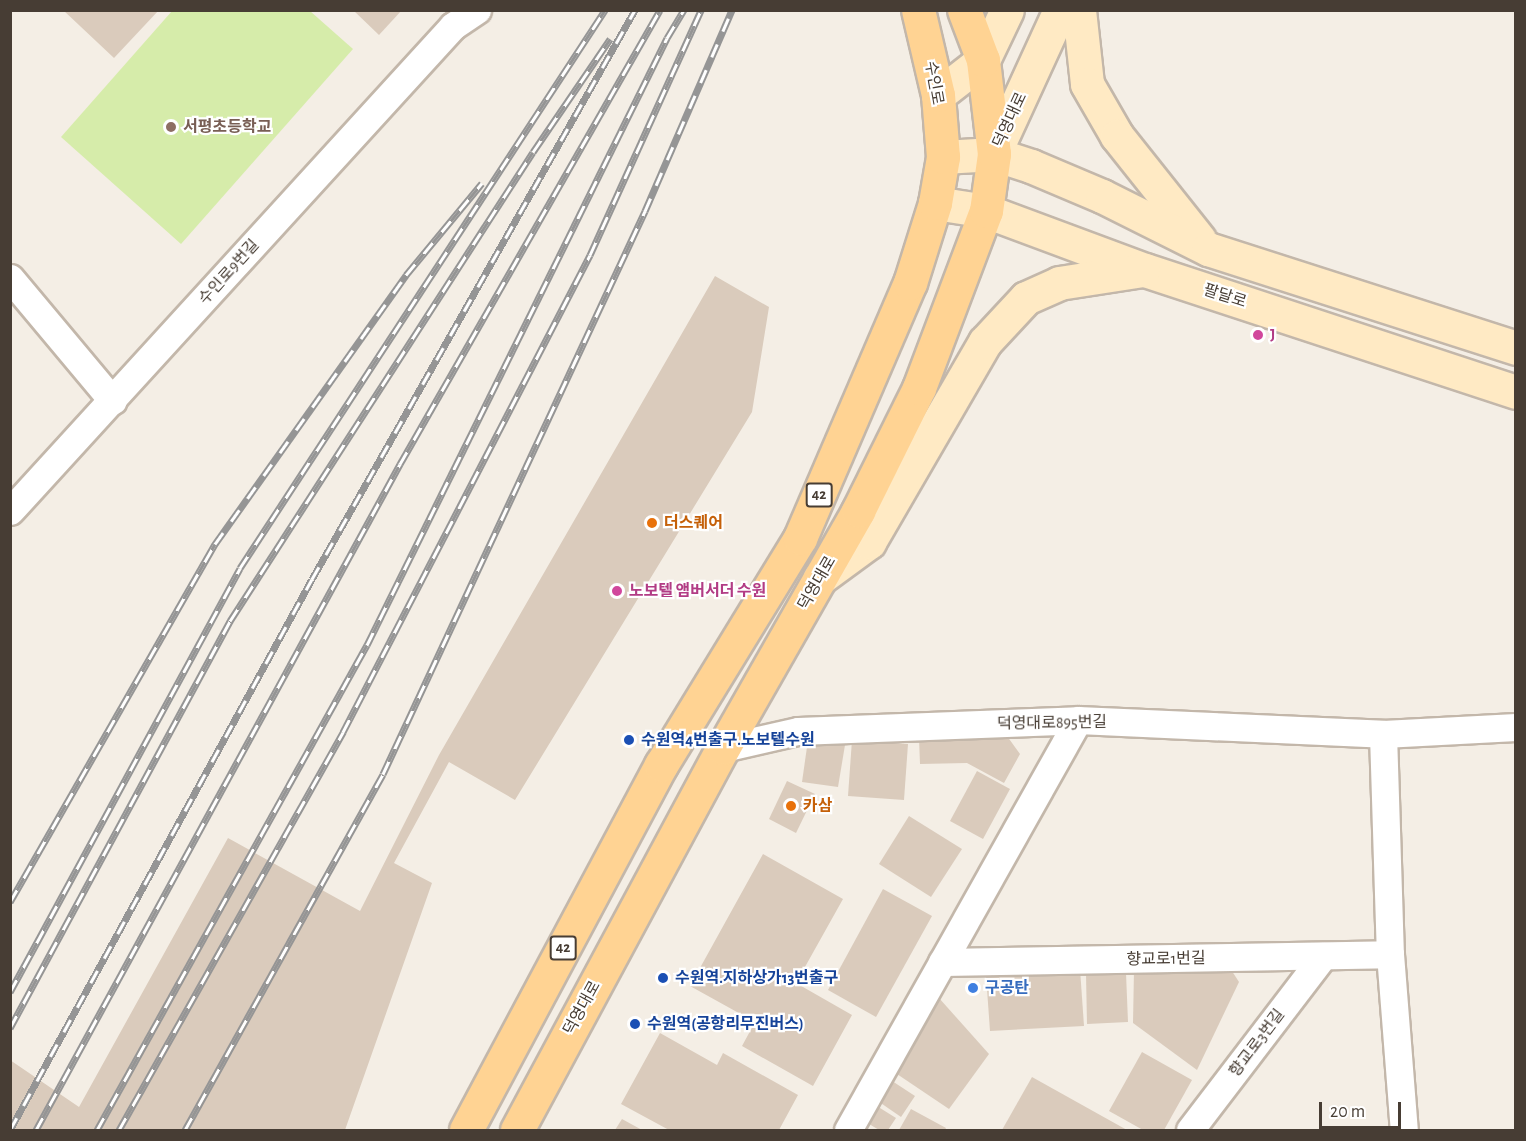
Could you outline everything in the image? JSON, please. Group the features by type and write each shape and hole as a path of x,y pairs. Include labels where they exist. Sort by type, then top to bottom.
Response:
{"main road":[{"name":"수인로","path":"918,10 938,95 943,157"},
{"name":"42","path":"964,10 983,60 994,154"},
{"path":"938,95 983,60 1006,10"},
{"name":"덕영대로","path":"517,1131 723,748 858,511 919,388 986,211 994,154 1060,10"},
{"path":"1079,10 1087,84 1117,136 1147,177 1208,249"},
{"path":"943,157 994,154 1102,196 1208,249 1515,348"},
{"name":"42","path":"466,1131 661,765 800,538 910,284 935,203 943,157"},
{"name":"팔달로","path":"935,203 986,211 1145,270 1515,392"},
{"path":"820,578 869,542 985,342 1026,298 1059,283 1145,270"}],"street":[{"name":"수인로9번길","path":"13,513 459,16 477,10"},
{"path":"10,278 113,401"},
{"path":"848,1131 1078,720"},
{"name":"덕영대로895번길","path":"723,748 798,731 1078,720 1383,734 1515,728"},
{"path":"1383,734 1390,954 1404,1131"},
{"name":"향교로1번길","path":"942,962 1390,954"},
{"name":"향교로3번길","path":"1190,1131 1323,956"}],"green space":[{"path":"172,11 310,11 353,49 181,244 61,137"}],"building":[{"path":"63,10 159,10 114,58"},
{"path":"353,10 402,10 379,35"},
{"path":"715,276 769,307 752,412 515,800 449,762 394,863 432,883 345,1130 10,1130 10,1060 79,1107 228,838 360,911 439,755"},
{"path":"1007,736 1020,754 1004,783 967,763 920,764 919,738"},
{"path":"808,740 845,745 838,787 802,782"},
{"path":"852,740 908,744 904,800 848,796"},
{"path":"977,771 1010,789 983,839 950,821"},
{"path":"787,781 815,794 796,833 769,819"},
{"path":"909,816 962,849 931,897 879,864"},
{"path":"763,854 843,899 796,983 852,1015 813,1086 742,1046 755,1022 690,986"},
{"path":"883,889 932,916 876,1017 828,990"},
{"path":"1228,965 1239,982 1197,1070 1133,1023 1134,970"},
{"path":"1080,969 1084,1026 990,1031 986,975"},
{"path":"1126,973 1128,1022 1087,1024 1086,974"},
{"path":"939,998 989,1054 949,1109 891,1070"},
{"path":"660,1033 717,1065 723,1053 798,1095 779,1130 669,1130 621,1104"},
{"path":"1142,1052 1192,1080 1164,1130 1143,1130 1109,1111"},
{"path":"886,1077 915,1096 901,1117 872,1097"},
{"path":"1032,1077 1127,1130 1002,1130"},
{"path":"872,1103 896,1118 888,1130 879,1130 861,1119"},
{"path":"911,1109 946,1128 945,1130 899,1130"},
{"path":"622,1119 642,1130 615,1130"}],"railway":[{"path":"10,992 240,568 605,10"},
{"path":"10,1130 312,579 635,10"},
{"path":"36,1130 400,464 660,10"},
{"path":"97,1130 367,645 667,38 684,10"},
{"path":"119,1130 343,732 590,255 701,10"},
{"path":"185,1130 383,774 645,211 732,10"},
{"path":"10,1028 230,621 533,152 610,39"},
{"path":"10,902 215,544 406,275 482,183"}],"place":[{"name":"서평초등학교","path":"171,127"},
{"name":"J","path":"1258,335"},
{"name":"더스퀘어","path":"652,523"},
{"name":"노보텔 앰버서더 수원","path":"617,591"},
{"name":"수원역4번출구.노보텔수원","path":"629,740"},
{"name":"카삼","path":"791,806"},
{"name":"수원역.지하상가13번출구","path":"663,978"},
{"name":"구공탄","path":"973,988"},
{"name":"수원역(공항리무진버스)","path":"635,1024"}]}
